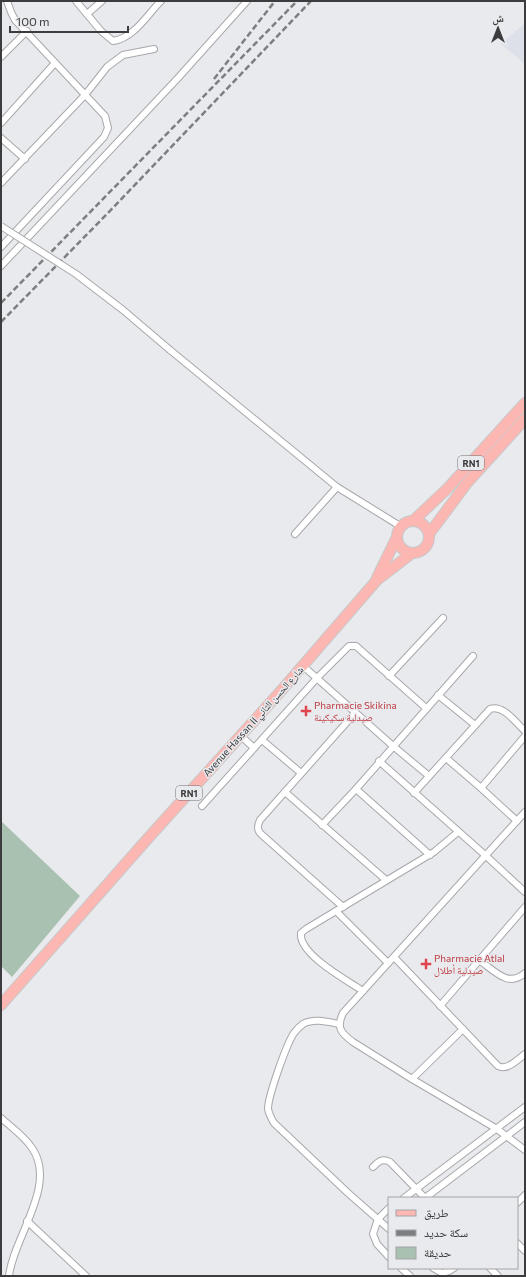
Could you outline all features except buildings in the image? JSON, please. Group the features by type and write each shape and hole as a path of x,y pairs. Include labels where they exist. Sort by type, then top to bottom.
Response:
{"main road":[{"name":"RN1","path":"396,539 400,526 406,522 414,520 447,489 525,404"},
{"name":"RN1","path":"412,553 419,552 425,548 429,542 429,534 467,483 525,419"},
{"path":"414,520 421,522 426,527 429,534"},
{"path":"396,539 399,546 405,551 412,553"},
{"name":"Avenue Hassan II شارع الحسن الثاني","path":"376,580 396,539"},
{"name":"Avenue Hassan II شارع الحسن الثاني","path":"1,1005 102,889 302,666 376,580 412,553"}],"street":[{"path":"1,6 8,1 15,20 27,31 105,116 108,125 107,133 1,247"},
{"path":"76,1 101,31 113,41 121,40 130,34 161,1"},
{"path":"87,14 102,1"},
{"path":"1,266 173,84 248,1"},
{"path":"1,57 27,31"},
{"path":"1,183 85,94 107,67 123,55 154,49"},
{"path":"1,123 55,63"},
{"path":"1,138 25,159"},
{"path":"1,226 76,274 123,310 337,487 400,526"},
{"path":"295,534 337,487"},
{"path":"389,676 443,618"},
{"path":"202,806 317,678 347,647 351,645 356,646 426,708"},
{"path":"322,825 356,789 379,761 473,656"},
{"path":"302,666 393,746 430,776"},
{"path":"438,695 475,725"},
{"path":"414,793 490,709 497,707 503,710 525,731"},
{"path":"343,908 258,831 258,827 260,820 355,713"},
{"path":"240,736 254,748"},
{"path":"481,788 525,736"},
{"path":"262,740 301,773"},
{"path":"446,758 517,821"},
{"path":"379,761 525,892"},
{"path":"356,789 430,855"},
{"path":"285,792 386,880"},
{"path":"525,812 363,990 343,1013 339,1024 341,1030 346,1036 412,1079 508,1136 525,1150"},
{"path":"363,990 321,963 306,947 301,937 303,931 430,855 458,832"},
{"path":"440,1006 525,907"},
{"path":"336,911 388,963"},
{"path":"394,957 500,1068 508,1066 525,1054"},
{"path":"480,960 507,979 513,980 520,978 525,973"},
{"path":"339,1024 319,1021 309,1022 298,1028 294,1033 288,1044 271,1091 268,1107 269,1115 278,1127 348,1193 388,1226"},
{"path":"412,1079 463,1029"},
{"path":"405,1197 525,1107"},
{"path":"1,1118 28,1143 39,1164 40,1180 28,1221 12,1260 9,1276"},
{"path":"426,1197 525,1122"},
{"path":"372,1166 379,1160 387,1161 424,1197"},
{"path":"518,1202 525,1194"},
{"path":"388,1209 378,1219 373,1234 375,1240 388,1256"},
{"path":"28,1221 86,1276"},
{"path":"375,1228 388,1226"},
{"path":"402,1269 410,1276"},
{"path":"435,1269 442,1273 449,1272 453,1269"}],"shaded area":[{"path":"525,23 525,64 501,44"}],"green space":[{"path":"1,821 80,896 12,977 1,966"}],"railway":[{"path":"214,79 275,1"},
{"path":"1,303 297,1"},
{"path":"1,322 107,214 311,1"}],"place":[{"name":"Pharmacie Skikina صيدلية سكيكينة","path":"306,711"},
{"name":"Pharmacie Atlal صيدلية أطلال","path":"426,964"}]}
